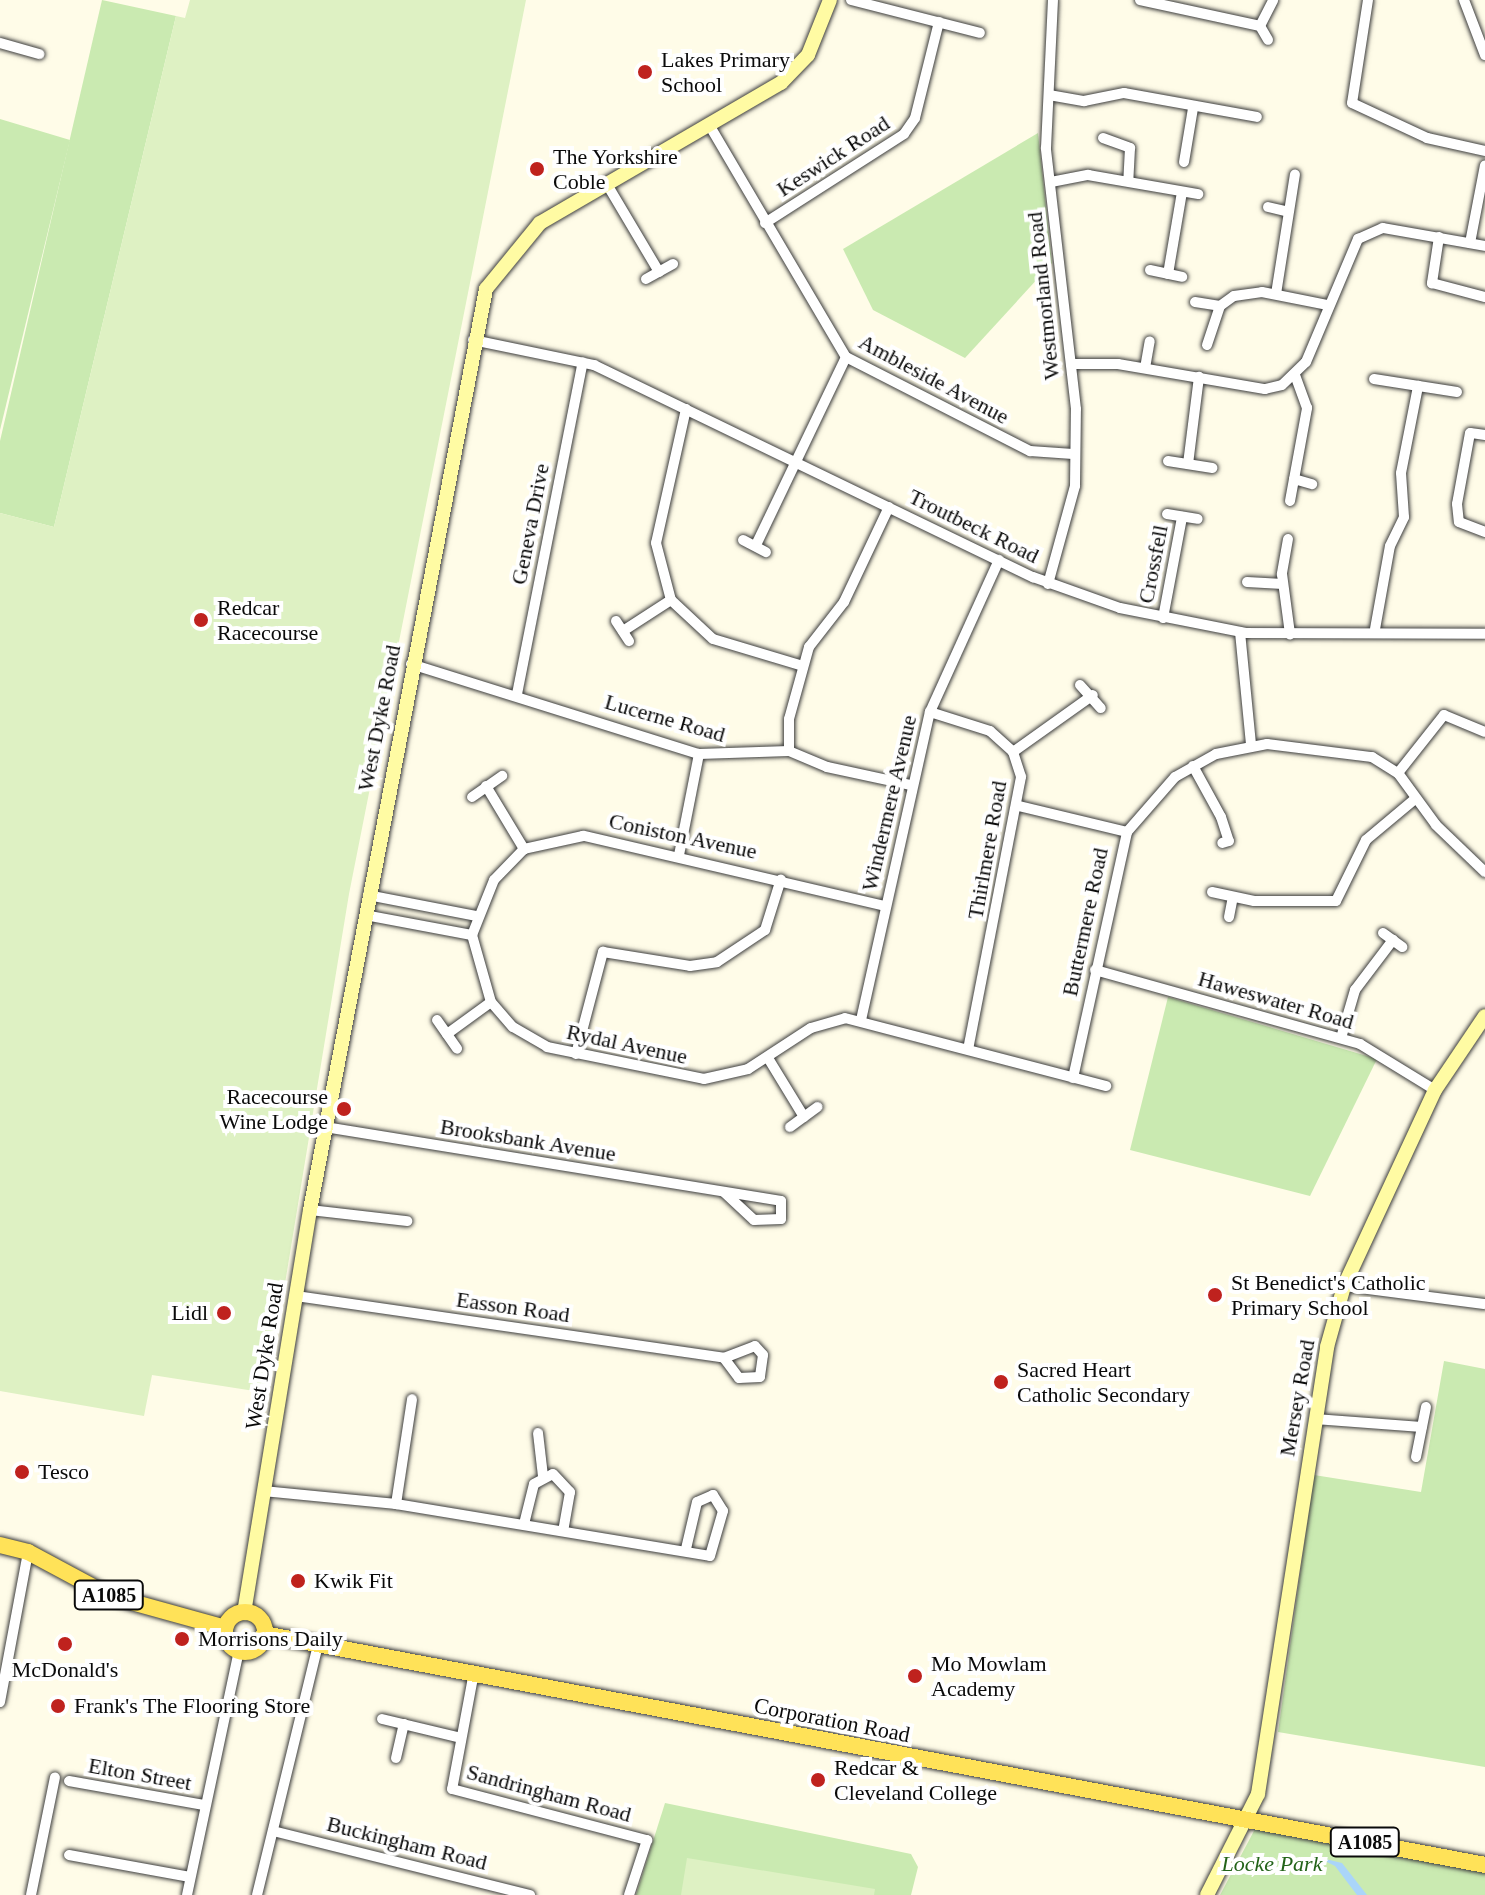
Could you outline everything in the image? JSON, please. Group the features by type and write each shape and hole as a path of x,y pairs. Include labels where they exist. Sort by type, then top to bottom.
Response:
{"main road":[{"name":"A1085","path":"0,1545 28,1552 110,1596 225,1628"},
{"path":"244,1613 257,1616 264,1634 255,1649 239,1651 225,1628 244,1613"},
{"name":"Corporation Road","path":"264,1634 1485,1865"}],"street":[{"name":"West Dyke Road","path":"244,1613 325,1127 473,340 486,289 506,256 540,223 711,128 781,83 808,55 830,0"},
{"path":"851,0 980,33"},
{"name":"Westmorland Road","path":"1048,584 1075,486 1071,364 1051,182 1049,95 1053,0"},
{"path":"1141,0 1260,26 1268,40"},
{"path":"1260,26 1273,0"},
{"path":"1368,0 1352,103 1427,138 1485,151"},
{"path":"1464,0 1485,55"},
{"name":"Keswick Road","path":"765,223 904,134 915,118 939,22"},
{"path":"0,43 39,54"},
{"path":"1049,95 1084,101 1124,93 1193,108 1257,117"},
{"path":"1184,162 1193,108"},
{"name":"Ambleside Avenue","path":"711,128 846,357 1030,451 1073,454"},
{"path":"1103,138 1130,148 1128,181"},
{"path":"1470,243 1485,165"},
{"path":"1276,294 1286,211 1295,174"},
{"path":"1051,182 1088,175 1198,194"},
{"path":"608,186 659,272"},
{"path":"1168,274 1182,192"},
{"path":"1268,207 1286,211"},
{"path":"1071,364 1145,368 1265,389 1295,375 1358,239 1383,228 1485,246"},
{"path":"1439,237 1432,283 1485,297"},
{"path":"646,279 673,264"},
{"path":"1150,270 1182,277"},
{"path":"1195,302 1220,306 1247,293 1276,294 1327,305"},
{"path":"1207,345 1220,306"},
{"name":"Troutbeck Road","path":"473,340 583,362 1048,584 1163,618 1240,632 1290,634 1375,629 1485,634"},
{"path":"1145,368 1150,341"},
{"path":"756,545 846,357"},
{"name":"Geneva Drive","path":"517,694 583,362"},
{"path":"1290,501 1307,408 1295,375"},
{"path":"1188,464 1199,377"},
{"path":"1374,379 1457,392"},
{"path":"1375,629 1390,546 1404,517 1401,473 1418,386"},
{"path":"686,409 656,543 671,600 713,639 803,666"},
{"path":"1485,435 1470,433 1457,504 1459,522 1485,532"},
{"path":"1168,461 1212,468"},
{"path":"1294,479 1312,484"},
{"path":"789,751 803,666 818,631 844,602 889,507"},
{"name":"Crossfell","path":"1167,514 1198,519"},
{"name":"Crossfell","path":"1163,618 1182,517"},
{"path":"1288,539 1283,584 1290,634"},
{"path":"743,540 766,552"},
{"name":"Windermere Avenue","path":"861,1020 911,785 930,712 999,560"},
{"path":"1247,582 1283,584"},
{"path":"616,621 626,636 671,600"},
{"path":"1240,632 1251,744"},
{"name":"Lucerne Road","path":"411,664 517,694 699,754 789,751 819,765 911,785"},
{"path":"1080,685 1093,695 1101,708"},
{"path":"1013,752 1093,695"},
{"name":"Thirlmere Road","path":"930,712 990,731 1013,752 1019,806 968,1049"},
{"path":"1485,732 1444,715 1398,773 1415,799 1485,872"},
{"name":"Buttermere Road","path":"1073,1078 1127,832 1193,766 1251,744 1357,754 1398,773"},
{"path":"679,855 699,754"},
{"path":"1193,766 1221,817 1229,841 1222,843"},
{"path":"472,797 502,776"},
{"path":"365,915 472,935 476,916 494,880 524,849 486,786"},
{"path":"1212,892 1233,897 1327,904 1352,876 1366,840 1415,799"},
{"path":"1019,806 1127,832"},
{"name":"Coniston Avenue","path":"524,849 583,836 679,855 885,906"},
{"path":"576,1054 603,952 690,966 717,962 765,930 781,879"},
{"path":"368,895 476,916"},
{"path":"1229,917 1233,897"},
{"path":"1341,1038 1355,990 1397,944 1383,933"},
{"name":"Rydal Avenue","path":"472,935 491,1002 529,1039 576,1054 704,1079 768,1058 820,1025 861,1020 1106,1086"},
{"name":"Haweswater Road","path":"1095,970 1341,1038 1392,1060 1435,1090"},
{"path":"447,1034 491,1002"},
{"name":"Mersey Road","path":"1207,1895 1258,1794 1315,1419 1344,1286 1435,1090 1485,1016"},
{"path":"437,1020 457,1049"},
{"path":"768,1058 804,1117"},
{"path":"790,1127 818,1107"},
{"name":"Brooksbank Avenue","path":"325,1127 781,1201 781,1219 754,1220 724,1192"},
{"path":"310,1210 407,1221"},
{"path":"1344,1286 1485,1304"},
{"name":"Easson Road","path":"296,1296 724,1358"},
{"path":"396,1504 412,1399"},
{"path":"1416,1457 1426,1407"},
{"path":"1315,1419 1422,1427"},
{"path":"524,1524 543,1476 538,1433"},
{"path":"543,1476 565,1481 570,1492 563,1530"},
{"path":"263,1491 396,1504 686,1549 710,1556 716,1548 723,1511 713,1495 697,1502 686,1549"},
{"path":"0,1702 28,1552"},
{"path":"257,1895 318,1644"},
{"path":"187,1895 239,1651"},
{"name":"Sandringham Road","path":"474,1672 452,1789 647,1840 629,1895"},
{"path":"382,1719 461,1738"},
{"path":"396,1758 404,1724"},
{"path":"31,1895 55,1777"},
{"name":"Elton Street","path":"69,1781 204,1805"},
{"name":"Buckingham Road","path":"273,1831 530,1895"},
{"path":"69,1855 190,1877"}],"green space":[{"path":"102,0 176,16 54,527 0,513 0,441"},
{"name":"Redcar Racecourse","path":"190,0 526,0 349,894 267,1393 152,1375 144,1416 0,1391 0,513 54,527 176,16 185,18"},
{"path":"0,119 70,140 0,430"},
{"path":"1038,133 1052,263 965,358 873,310 843,249"},
{"path":"1168,997 1377,1059 1310,1196 1130,1150"},
{"path":"1444,1361 1485,1369 1485,1767 1278,1732 1314,1475 1421,1492"},
{"path":"665,1803 911,1854 918,1867 911,1895 636,1895"},
{"name":"Locke Park","path":"1255,1829 1485,1872 1485,1895 1220,1895"},
{"path":"687,1858 875,1889 874,1895 681,1895"}],"water":[{"path":"1317,1857 1342,1863 1367,1895 1357,1895 1335,1866"}],"place":[{"name":"Lakes Primary School","path":"645,72"},
{"name":"The Yorkshire Coble","path":"537,169"},
{"name":"Redcar Racecourse","path":"201,620"},
{"name":"Racecourse Wine Lodge","path":"344,1109"},
{"name":"St Benedict's Catholic Primary School","path":"1215,1295"},
{"name":"Lidl","path":"224,1313"},
{"name":"Sacred Heart Catholic Secondary","path":"1001,1382"},
{"name":"Tesco","path":"22,1472"},
{"name":"Kwik Fit","path":"298,1581"},
{"name":"Morrisons Daily","path":"182,1639"},
{"name":"McDonald's","path":"65,1644"},
{"name":"Mo Mowlam Academy","path":"915,1676"},
{"name":"Frank's The Flooring Store","path":"58,1706"},
{"name":"Redcar & Cleveland College","path":"818,1780"}]}
